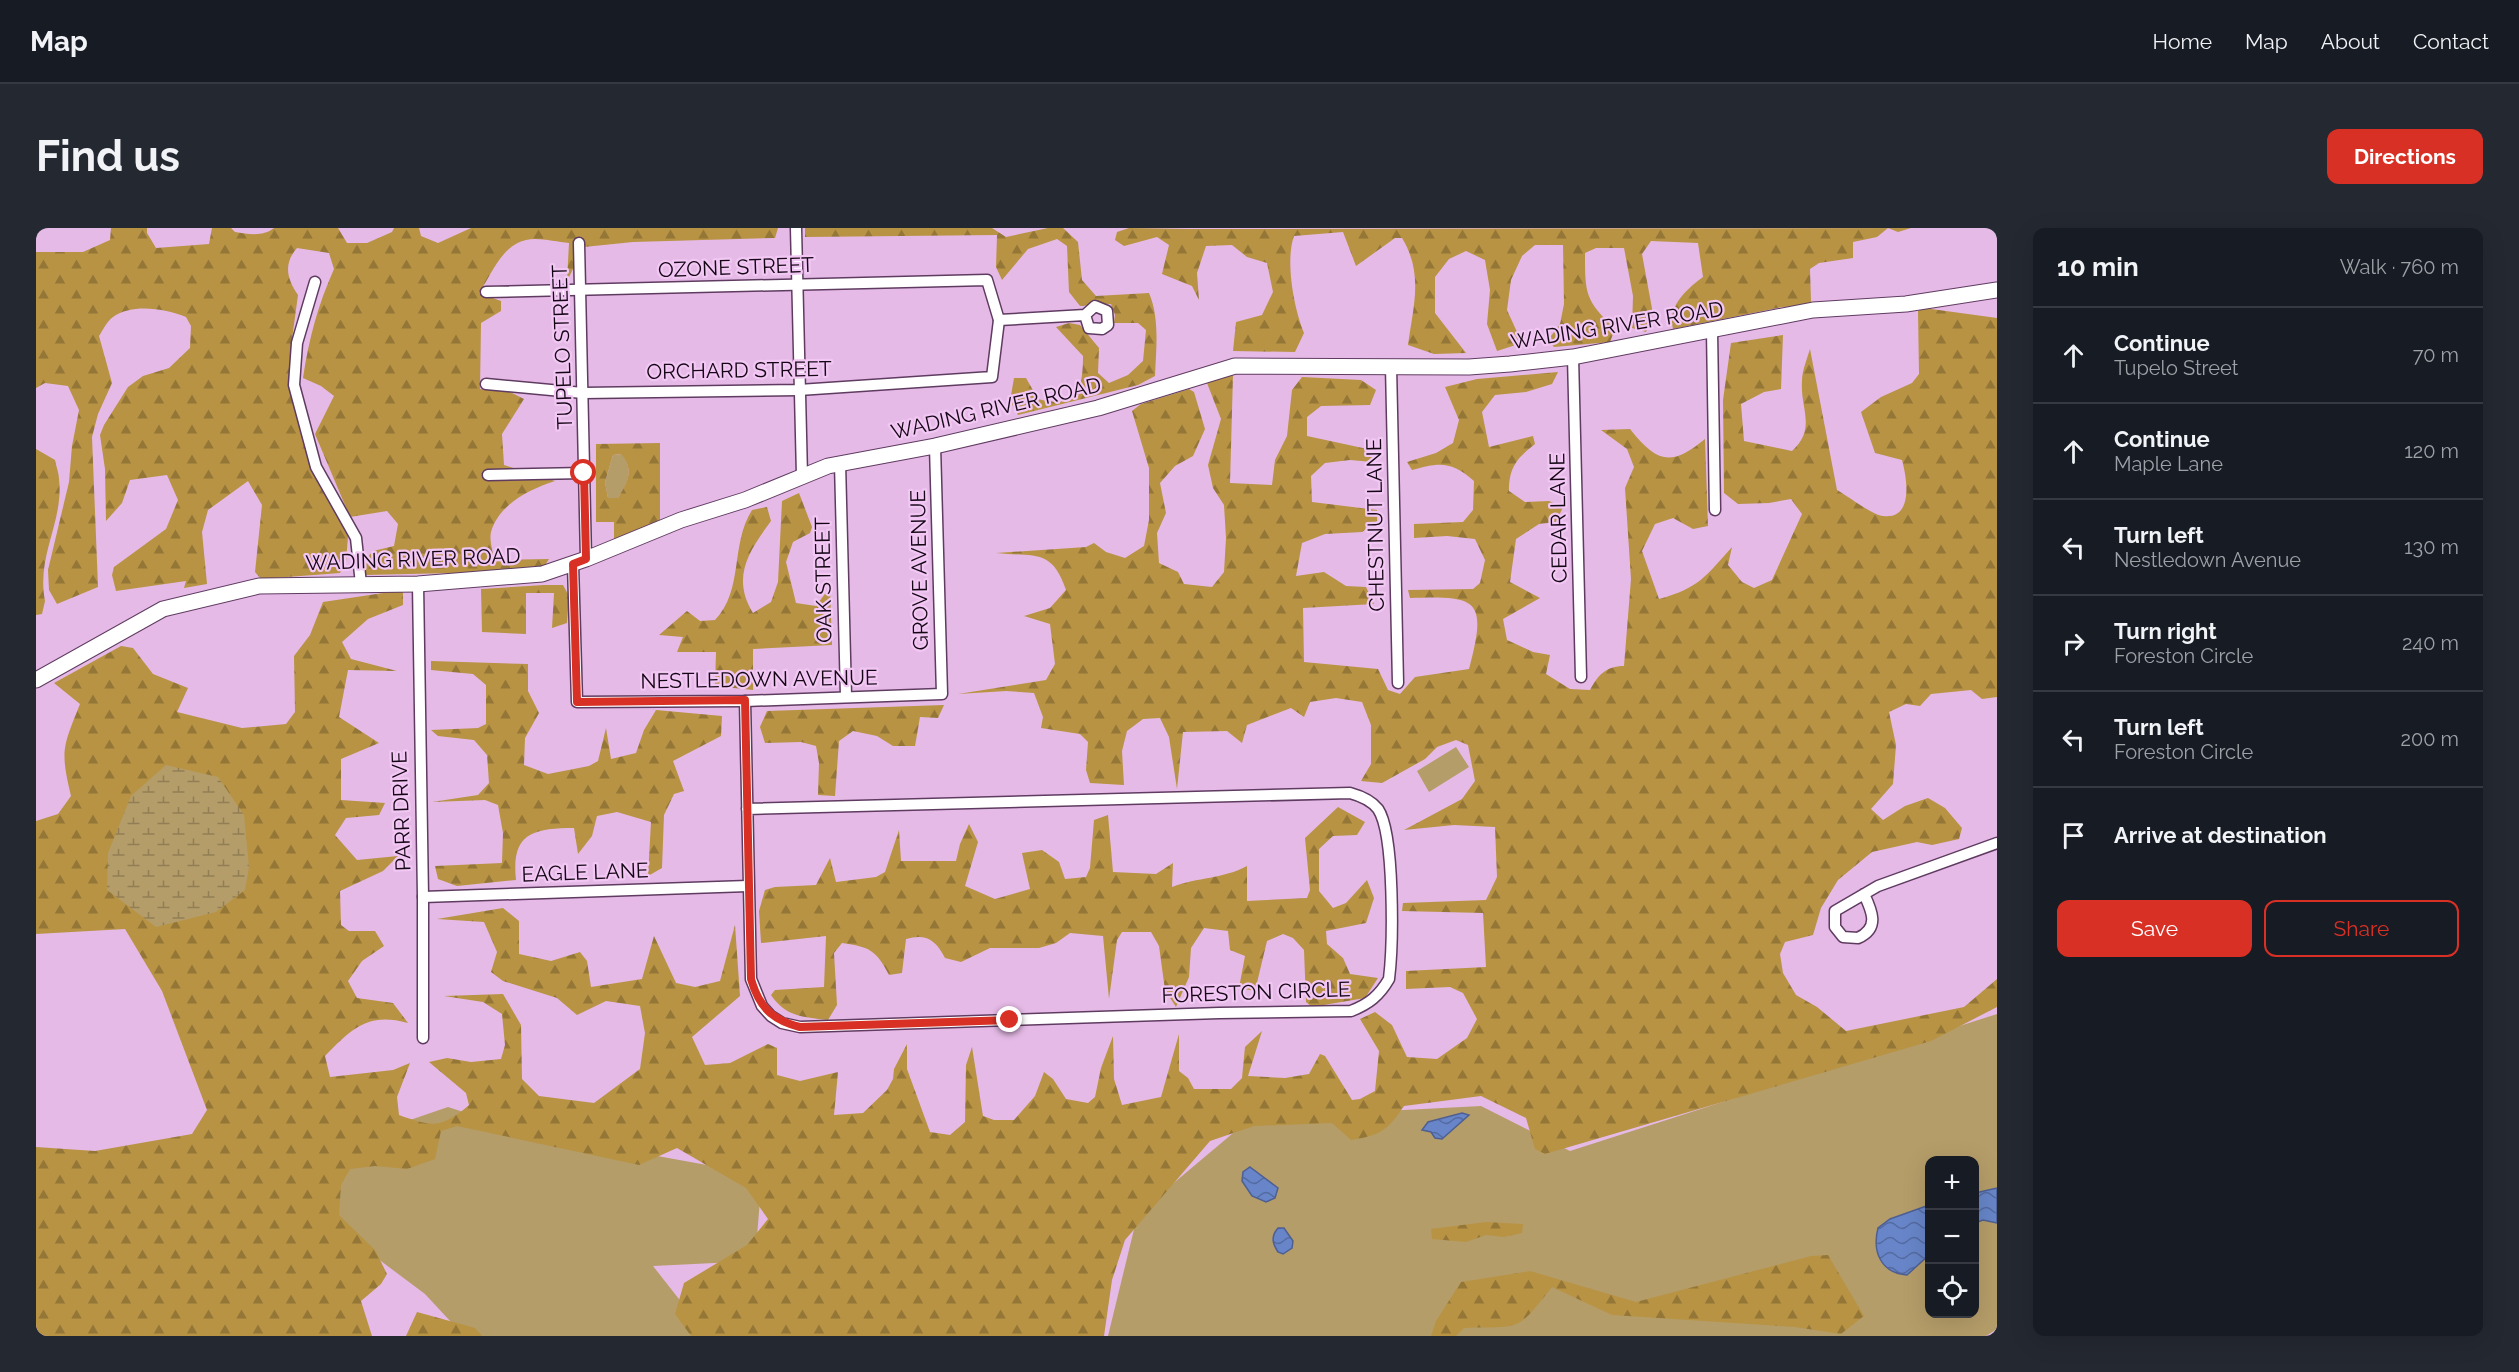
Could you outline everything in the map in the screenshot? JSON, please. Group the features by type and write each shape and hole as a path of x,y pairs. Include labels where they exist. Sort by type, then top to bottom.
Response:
{"main road":[{"name":"WADING RIVER ROAD","path":"36,680 163,609 259,586 417,584 503,579 542,574 579,562 681,520 745,500 840,463 935,446 1098,408 1234,366 1469,367 1573,357 1813,310 1906,303 1997,290"}],"street":[{"path":"796,228 802,476"},
{"name":"TUPELO STREET","path":"577,702 579,562 584,473 578,291 579,243"},
{"name":"OZONE STREET","path":"486,292 987,280 999,320"},
{"path":"315,282 297,343 294,385 316,467 356,538 361,584"},
{"path":"999,320 1085,315"},
{"name":"ORCHARD STREET","path":"486,384 583,393 799,390 992,377 999,320"},
{"path":"1712,331 1715,510"},
{"name":"CEDAR LANE","path":"1573,357 1581,677"},
{"name":"CHESTNUT LANE","path":"1391,366 1398,683"},
{"name":"GROVE AVENUE","path":"935,446 942,694"},
{"name":"OAK STREET","path":"840,463 846,696"},
{"path":"488,475 584,473"},
{"name":"PARR DRIVE","path":"417,584 423,897 423,1038"},
{"name":"NESTLEDOWN AVENUE","path":"577,702 942,694"},
{"name":"FORESTON CIRCLE","path":"745,700 748,886 751,979 754,993 771,1016 782,1023 800,1027 1219,1013 1351,1011 1367,1005 1379,996 1389,979 1388,838 1377,808 1365,798 1350,793 747,809"},
{"path":"1864,894 1874,921 1864,936 1847,938 1838,933 1834,919 1835,910 1878,886 1997,843"},
{"name":"EAGLE LANE","path":"423,897 748,886"}],"green space":[{"path":"111,228 147,228 147,233 156,248 209,244 212,228 231,228 235,232 255,234 265,233 274,228 338,228 347,243 367,243 392,232 394,228 419,228 421,236 438,243 471,228 778,228 775,238 633,242 584,247 567,281 569,243 541,239 526,240 510,248 498,262 479,293 501,301 501,311 481,323 480,389 510,392 524,399 502,434 504,465 555,481 526,493 508,506 495,522 491,532 491,542 494,560 549,559 544,567 495,572 366,575 366,559 373,551 394,546 398,524 387,511 350,517 315,434 334,396 321,386 303,378 315,322 334,269 329,253 297,248 288,266 291,283 298,295 292,339 291,384 312,472 348,536 346,562 340,573 261,579 255,572 262,505 248,481 208,510 202,532 207,584 184,588 186,581 116,591 112,575 114,567 166,529 178,500 167,475 130,480 122,503 106,521 105,469 100,435 128,387 143,376 169,368 190,348 191,326 186,317 159,310 130,310 113,317 99,336 112,383 98,414 92,437 98,587 57,604 49,590 48,570 69,482 72,446 79,410 68,386 45,383 36,388 36,252 83,252 110,240"},
{"path":"805,228 992,228 1006,237 1048,228 1063,228 1078,242 1082,280 1096,296 1149,293 1156,324 1155,376 1138,385 1018,415 1010,401 1014,378 1026,378 1038,399 1051,401 1069,399 1079,387 1083,356 1056,327 1069,323 1080,325 1099,348 1098,373 1109,383 1128,375 1143,361 1146,330 1138,323 1114,323 1115,315 1111,304 1080,306 1069,292 1067,246 1057,239 1028,249 1002,280 996,267 997,235 805,237"},
{"path":"1129,228 1888,228 1877,237 1853,242 1853,258 1819,263 1810,269 1811,302 1808,306 1782,307 1673,329 1673,313 1680,299 1703,277 1698,243 1651,241 1642,254 1653,314 1646,332 1632,328 1633,296 1624,248 1596,248 1585,253 1585,278 1592,303 1615,329 1610,342 1554,347 1548,340 1560,324 1564,304 1563,245 1535,245 1522,256 1511,280 1507,310 1522,343 1497,351 1487,324 1490,290 1485,260 1466,251 1449,259 1435,277 1435,313 1466,353 1434,354 1408,345 1415,278 1409,251 1402,238 1395,238 1356,266 1343,232 1294,236 1290,258 1292,285 1304,333 1295,352 1233,351 1236,322 1262,315 1273,292 1267,263 1247,257 1232,245 1206,246 1197,273 1199,300 1192,286 1162,274 1169,245 1157,237 1124,246 1115,240 1117,232"},
{"path":"1888,228 1911,228 1898,232"},
{"path":"1924,308 1997,318 1997,697 1982,699 1971,690 1931,694 1920,706 1906,704 1889,712 1896,745 1893,784 1871,809 1883,820 1905,806 1928,798 1945,808 1962,828 1959,839 1932,845 1917,842 1872,852 1838,880 1821,908 1813,935 1785,942 1780,954 1783,973 1796,995 1817,1007 1846,1031 1964,1007 1997,979 1997,1007 1931,1041 1545,1154 1535,1149 1526,1118 1481,1096 1404,1106 1382,1131 1351,1140 1332,1123 1254,1126 1210,1141 1125,1240 1112,1280 1104,1336 691,1336 675,1314 684,1283 747,1245 768,1219 746,1188 677,1148 639,1165 457,1126 441,1131 435,1159 407,1169 375,1166 350,1169 341,1185 339,1215 375,1250 387,1274 381,1284 361,1301 372,1336 36,1336 36,1147 95,1151 192,1134 207,1110 162,991 125,929 36,934 36,821 58,814 71,796 65,768 65,749 80,704 54,683 121,646 133,648 153,674 188,688 177,712 242,728 286,724 295,712 294,656 310,635 323,602 403,590 403,605 368,619 342,642 351,659 397,671 348,670 339,717 379,743 341,759 341,800 385,803 379,815 346,818 335,835 357,860 398,856 383,871 340,891 341,925 349,931 375,931 384,946 362,961 348,981 357,998 393,1003 408,1023 394,1020 371,1021 352,1031 325,1056 330,1077 393,1070 410,1063 397,1097 399,1115 420,1122 436,1124 451,1118 469,1105 466,1093 429,1062 447,1058 471,1062 501,1059 505,1045 502,1014 483,1002 444,996 503,994 521,1025 522,1079 539,1096 594,1103 640,1069 645,1033 640,1006 606,1001 577,1015 557,998 503,981 491,972 497,952 484,922 437,919 503,908 519,921 519,954 551,961 580,952 587,961 591,987 642,979 654,936 676,983 695,987 720,981 735,925 740,996 692,1037 705,1065 730,1063 768,1044 777,1048 777,1075 800,1081 838,1072 834,1115 863,1113 887,1090 893,1079 894,1069 907,1044 907,1069 930,1132 950,1135 965,1122 966,1065 972,1047 983,1116 994,1120 1014,1120 1035,1096 1044,1072 1053,1079 1066,1099 1088,1103 1095,1097 1101,1068 1113,1036 1114,1079 1122,1105 1161,1097 1179,1034 1179,1071 1188,1078 1194,1089 1231,1089 1242,1078 1245,1047 1262,1031 1248,1076 1285,1078 1309,1074 1320,1054 1325,1056 1352,1100 1360,1099 1375,1091 1379,1051 1360,1019 1375,1012 1392,1025 1407,1057 1437,1059 1467,1038 1477,1019 1463,993 1450,987 1406,989 1406,971 1486,967 1483,913 1402,911 1403,903 1486,900 1497,877 1495,827 1454,825 1404,830 1462,799 1475,781 1468,745 1456,740 1437,747 1425,759 1382,783 1361,781 1371,764 1371,725 1362,702 1336,698 1310,702 1304,717 1291,708 1247,725 1242,743 1227,731 1183,732 1177,789 1169,737 1160,718 1143,719 1127,731 1122,751 1124,785 1090,783 1086,770 1088,742 1080,734 1041,728 1043,717 1034,693 1006,691 958,694 1046,680 1055,664 1050,624 1024,616 1050,608 1066,590 1061,577 1048,561 1040,557 996,553 1086,547 1094,543 1106,552 1125,558 1144,546 1149,520 1149,468 1132,411 1141,404 1189,389 1194,392 1205,429 1193,456 1175,466 1160,483 1166,513 1157,533 1159,563 1178,572 1184,584 1212,587 1224,572 1226,538 1224,505 1213,488 1208,465 1221,419 1207,383 1233,375 1230,483 1272,485 1275,460 1287,436 1292,390 1302,377 1361,380 1376,390 1370,405 1321,406 1307,417 1307,436 1372,450 1373,462 1350,460 1325,463 1311,476 1312,502 1377,510 1377,521 1362,532 1325,534 1302,543 1296,576 1324,572 1346,586 1366,587 1374,604 1303,608 1304,662 1378,669 1388,690 1400,694 1415,677 1469,669 1477,628 1476,615 1472,606 1463,601 1450,598 1410,598 1408,590 1473,589 1480,583 1485,560 1475,539 1447,536 1414,538 1414,524 1463,522 1473,510 1474,481 1459,470 1445,465 1412,470 1407,462 1436,453 1453,443 1459,420 1445,387 1477,379 1558,372 1552,384 1526,392 1495,395 1482,412 1489,447 1533,436 1535,444 1523,454 1512,469 1509,491 1525,502 1549,501 1563,507 1556,522 1539,524 1516,539 1510,582 1540,598 1503,619 1507,640 1533,652 1550,655 1546,674 1570,689 1590,690 1603,672 1624,666 1631,579 1625,488 1634,467 1627,449 1601,430 1630,429 1648,449 1665,457 1683,454 1705,439 1708,526 1693,529 1673,518 1655,524 1642,551 1659,599 1693,586 1732,547 1728,565 1742,582 1754,588 1772,580 1802,514 1791,499 1769,503 1738,504 1724,493 1723,400 1731,343 1783,335 1781,389 1764,392 1741,404 1744,441 1792,451 1800,443 1806,426 1802,377 1810,349 1837,490 1878,515 1893,515 1900,511 1906,496 1906,477 1902,460 1875,453 1861,412 1881,397 1912,383 1919,374 1918,311"},
{"path":"660,443 660,520 614,541 614,522 596,522 596,444","holes":["621,454 629,471 624,487 618,498 608,498 605,482 613,455"]},
{"path":"36,449 55,460 59,477 59,495 58,510 44,569 45,601 42,614 36,615"},
{"path":"622,454 629,471 627,482 618,498 608,498 605,482 613,455"},
{"path":"799,493 812,527 810,533 793,542 786,562 796,603 816,606 830,587 832,645 753,649 753,690 715,686 716,652 677,652 683,637 659,635 687,611 700,621 715,620 730,595 745,524 752,510 767,507 771,521 750,554 743,576 743,588 753,613 771,602 778,582 782,501"},
{"path":"563,585 569,596 567,623 552,628 554,593 526,593 526,634 482,632 481,589"},
{"path":"431,661 528,664 528,691 539,713 525,738 524,765 548,774 589,766 598,761 606,728 611,759 636,753 644,730 656,710 722,716 721,736 673,761 684,791 674,794 664,815 662,868 648,876 651,822 617,812 597,816 592,836 578,854 574,828 536,832 527,837 517,852 516,880 457,886 438,879 435,866 502,863 503,833 498,805 485,800 432,802 478,795 489,783 487,755 474,740 438,736 431,730 478,728 486,724 486,685 473,674 431,670"},
{"path":"944,705 938,718 920,717 915,746 893,746 877,736 853,731 839,741 835,796 818,795 819,763 816,746 801,742 765,743 760,727 767,711"},
{"path":"1456,747 1469,767 1429,792 1417,771"},
{"path":"166,765 218,777 244,815 249,867 245,890 216,912 156,927 107,890 108,853 131,796"},
{"path":"1338,807 1365,822 1357,835 1333,836 1319,849 1319,891 1333,908 1346,903 1367,880 1374,898 1366,923 1326,931 1327,944 1343,958 1350,974 1378,978 1365,998 1312,1007 1306,1002 1304,950 1293,938 1283,934 1267,941 1255,991 1239,988 1245,956 1230,950 1228,931 1204,928 1191,948 1189,977 1176,1007 1165,990 1159,946 1151,932 1122,932 1117,940 1109,999 1103,936 1070,933 1056,943 1039,948 990,948 961,962 945,958 934,942 925,938 913,937 906,939 902,973 889,975 871,951 842,943 834,953 837,1005 828,1020 803,1017 789,1012 771,995 775,990 824,987 826,936 761,943 759,911 765,890 775,887 816,885 830,858 836,882 876,877 885,872 899,830 901,861 956,861 960,844 969,824 978,842 965,886 995,899 1030,889 1022,853 1042,850 1059,862 1065,879 1086,877 1090,868 1094,820 1108,815 1113,872 1156,874 1173,863 1172,887 1229,873 1247,866 1247,901 1307,898 1310,890 1305,838"},
{"path":"1997,1014 1997,1329 1986,1336 1108,1336 1138,1213 1251,1118 1481,1106 1570,1151"},
{"path":"448,1107 525,1132 762,1175 755,1261 653,1266 708,1336 464,1336 425,1294 326,1220 335,1166 375,1132"},
{"path":"1486,1222 1523,1224 1522,1233 1504,1237 1486,1235 1466,1242 1432,1239 1431,1229"},
{"path":"1828,1255 1864,1316 1841,1334 1795,1327 1612,1315 1552,1287 1531,1313 1516,1324 1507,1327 1464,1328 1456,1336 1431,1336 1436,1321 1461,1282 1530,1271 1636,1302 1811,1256"},
{"path":"417,1312 475,1328 482,1336 406,1336"}],"water":[{"path":"1462,1113 1469,1115 1442,1139 1435,1138 1431,1132 1422,1130 1428,1122"},
{"path":"1250,1167 1278,1188 1275,1198 1266,1202 1252,1196 1242,1181 1243,1172"},
{"path":"1997,1188 1997,1223 1983,1220 1979,1222 1979,1192"},
{"path":"1925,1206 1925,1259 1907,1275 1891,1270 1880,1260 1876,1245 1878,1228 1890,1219"},
{"path":"1278,1228 1284,1228 1293,1241 1292,1248 1283,1254 1278,1252 1273,1240"}],"route":[{"path":"584,473 586,559 573,564 577,702 745,700 751,979 754,993 762,1006 782,1023 800,1027 1010,1020"}]}
